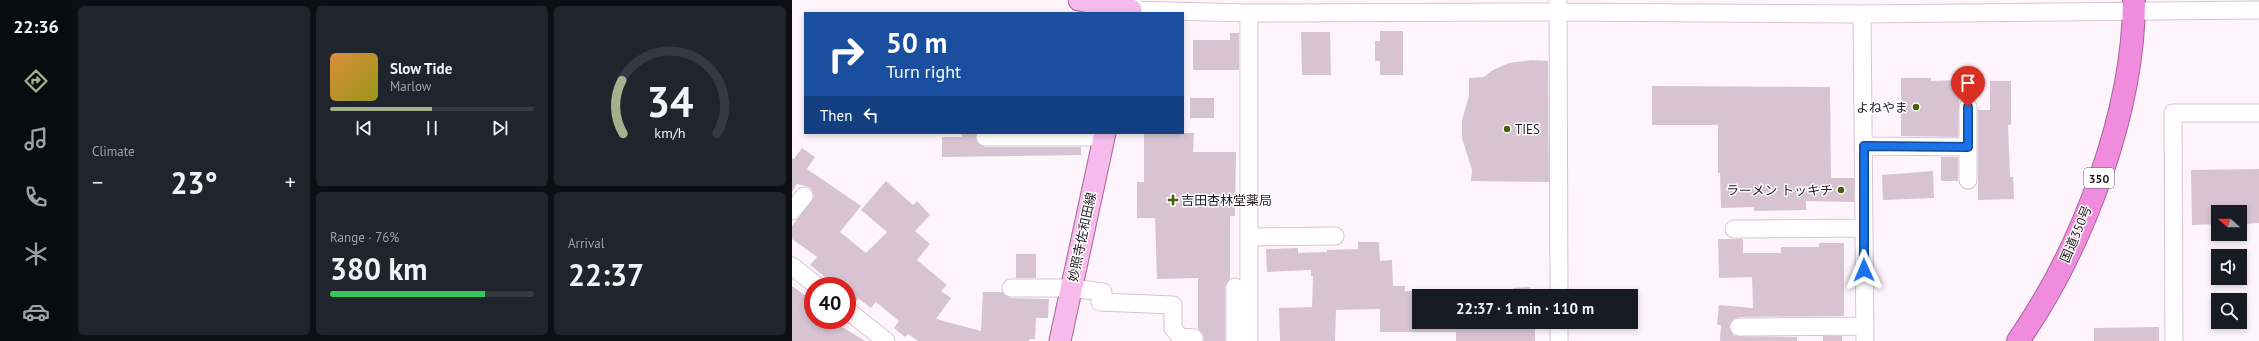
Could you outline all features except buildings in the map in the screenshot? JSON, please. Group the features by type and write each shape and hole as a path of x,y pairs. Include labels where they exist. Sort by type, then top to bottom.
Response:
{"highway":[{"name":"国道350号","path":"2018,341 2040,309 2072,248 2111,148 2127,69 2134,5"}],"main road":[{"path":"1079,0 1131,8"},
{"name":"妙照寺佐和田線","path":"1060,341 1104,135"}],"street":[{"path":"1131,8 1249,13 1384,6 1559,6 1862,14 2134,5 2259,10"},
{"path":"1559,6 1559,289"},
{"path":"1249,13 1249,341"},
{"path":"1739,327 1865,333 1862,14"},
{"path":"1968,107 1968,180"},
{"path":"2174,341 2172,113 2259,113"},
{"path":"985,137 1104,135"},
{"path":"1864,146 1968,147"},
{"path":"792,211 804,196"},
{"path":"1734,229 1864,228"},
{"path":"1249,237 1335,236"},
{"path":"792,266 806,277"},
{"path":"1235,287 1235,341"},
{"path":"1011,288 1071,288 1103,292 1100,302 1173,305 1173,328 1180,337 1194,338 1194,341"},
{"path":"856,317 886,341"},
{"path":"1559,329 1559,341"}],"place":[{"name":"よねやま","path":"1916,107"},
{"name":"TIES","path":"1507,129"},
{"name":"ラーメン トッキチ","path":"1841,190"},
{"name":"吉田杏林堂薬局","path":"1173,200"}],"route":[{"path":"1864,270 1864,146 1968,147 1968,107"}]}
